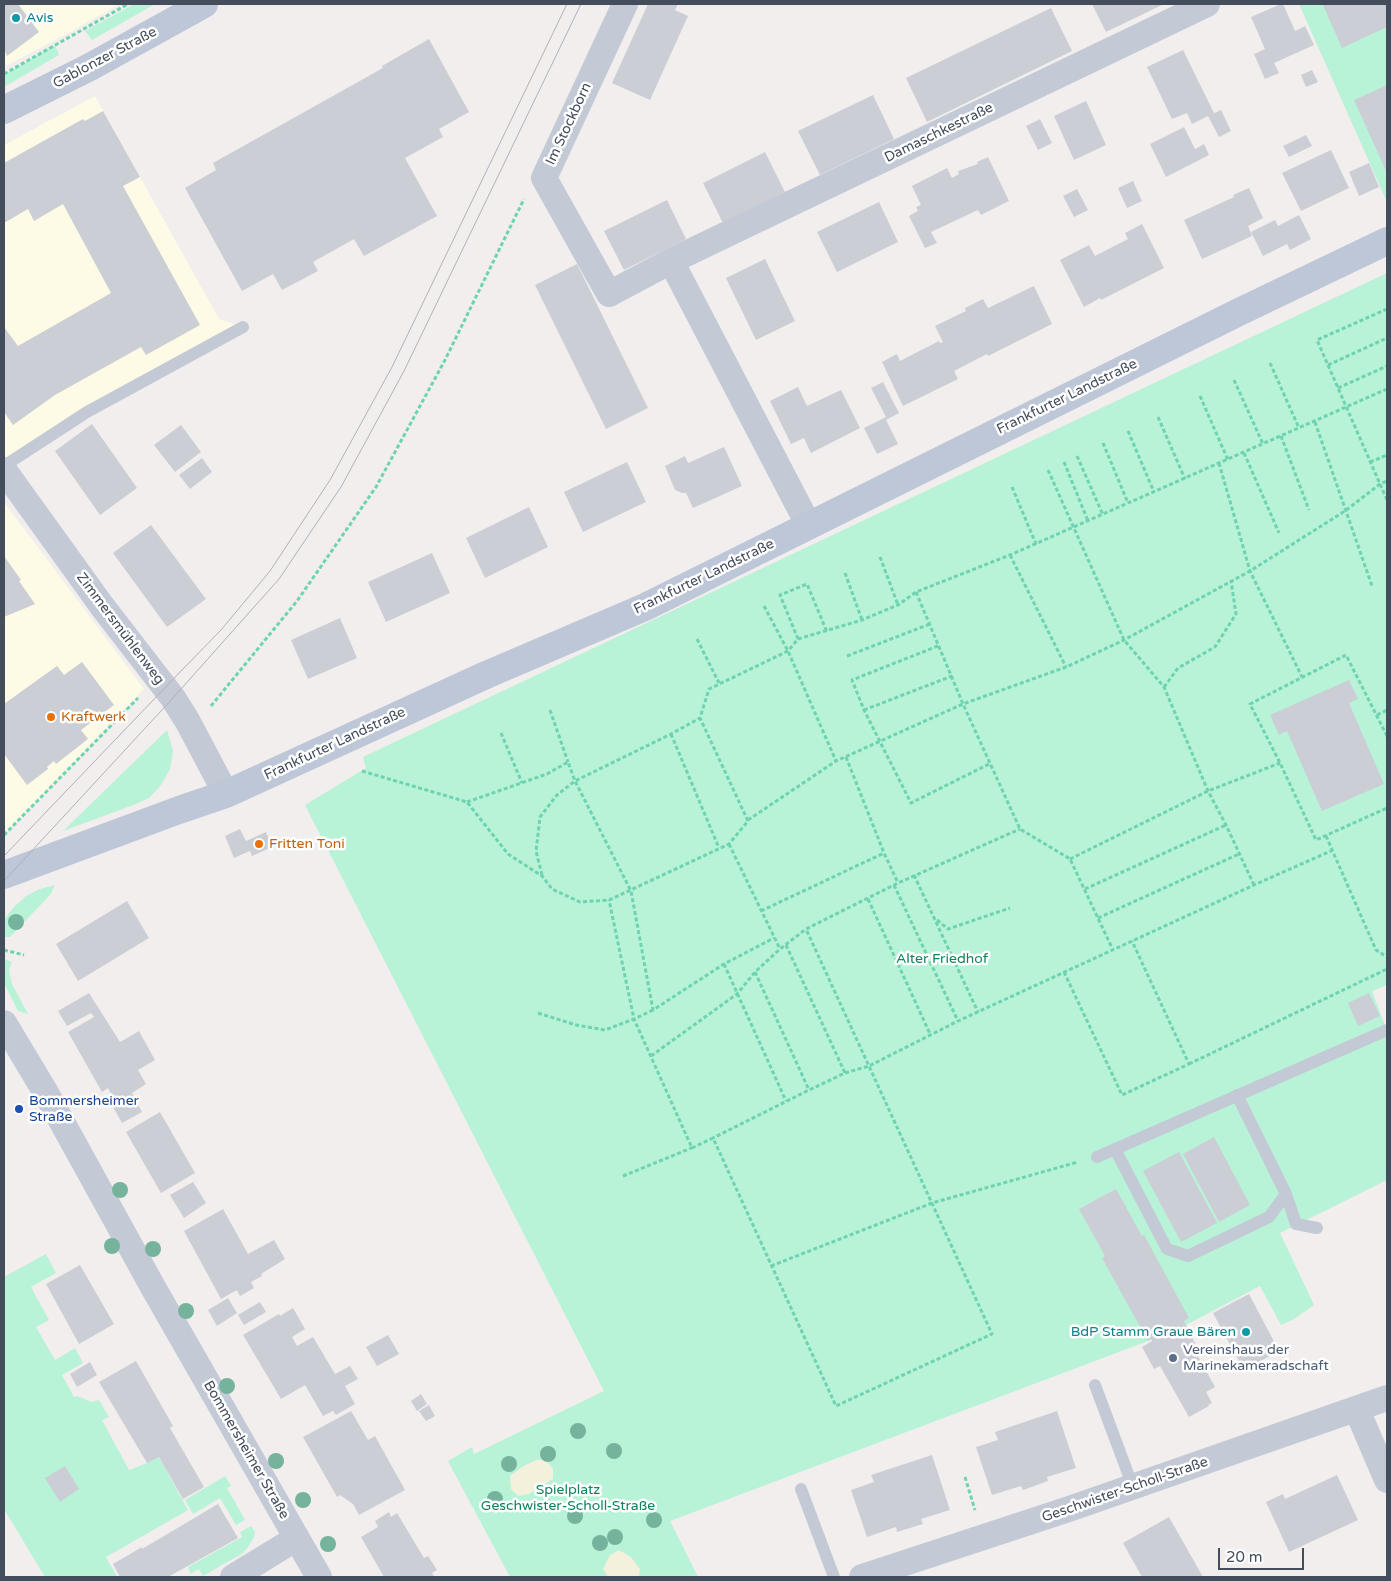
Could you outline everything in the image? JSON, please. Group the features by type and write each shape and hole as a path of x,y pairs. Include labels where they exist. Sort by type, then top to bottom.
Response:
{"main road":[{"name":"Gablonzer Straße","path":"4,110 90,67 189,8"},
{"name":"Frankfurter Landstraße","path":"4,875 226,794 486,675 645,606 1239,312 1387,241"}],"street":[{"name":"Im Stockborn","path":"608,294 544,178 625,4"},
{"name":"Damaschkestraße","path":"608,294 671,261 1207,4"},
{"path":"671,261 809,526"},
{"name":"Zimmersmühlenweg","path":"4,468 102,606 188,722 226,794"},
{"name":"Bommersheimer Straße","path":"4,1023 46,1093 145,1272 319,1577"},
{"name":"Geschwister-Scholl-Straße","path":"862,1577 1133,1487 1387,1398"},
{"path":"1357,1410 1387,1480"},
{"path":"233,1577 297,1538"}],"lane":[{"path":"4,468 87,412 242,328"},
{"path":"1097,1157 1387,1030"},
{"path":"1237,1095 1286,1194 1296,1224 1317,1228"},
{"path":"1115,1149 1167,1249 1188,1256 1269,1217 1286,1194"},
{"path":"1095,1385 1133,1487"},
{"path":"801,1489 834,1577"}],"path":[{"path":"4,74 128,4"},
{"path":"210,707 297,601 376,486 445,360 532,182 544,178"},
{"path":"1387,309 1317,340 1387,500"},
{"path":"1328,365 1387,338"},
{"path":"1270,363 1299,428"},
{"path":"1338,388 1387,366"},
{"path":"1234,380 1263,444"},
{"path":"748,821 700,718 708,689 788,651 798,639 827,632 898,605 916,592 1036,544 1387,389"},
{"path":"1200,396 1228,460"},
{"path":"1158,417 1185,479"},
{"path":"1315,422 1372,586"},
{"path":"1128,431 1154,492"},
{"path":"1281,436 1309,510"},
{"path":"1103,443 1128,503"},
{"path":"1244,453 1279,533"},
{"path":"1370,462 1387,455"},
{"path":"1077,456 1103,515"},
{"path":"1064,462 1088,521"},
{"path":"1220,463 1250,571 1302,677"},
{"path":"1048,470 1124,640 1164,687 1208,791 1254,885"},
{"path":"362,771 467,802 508,854 542,876 552,889 580,902 609,900 729,844 748,821 836,761 963,704 1066,667 1124,640 1250,571 1345,511 1380,484 1387,481"},
{"path":"1012,487 1036,544"},
{"path":"1010,555 1066,667"},
{"path":"880,558 898,605"},
{"path":"845,573 862,620"},
{"path":"1164,687 1178,668 1215,647 1236,614 1232,581"},
{"path":"798,639 780,595 807,584 827,632"},
{"path":"916,592 938,646 953,676 963,704 1020,829 1070,858 1113,950"},
{"path":"764,606 788,651 836,761"},
{"path":"847,656 930,624"},
{"path":"697,639 719,683"},
{"path":"938,646 852,680 864,710 911,803 991,763"},
{"path":"1387,736 1346,655 1250,704 1316,840 1387,808"},
{"path":"864,710 953,676"},
{"path":"4,835 157,678"},
{"path":"550,710 575,781 631,891 653,1010"},
{"path":"1376,715 1387,710"},
{"path":"542,876 536,852 540,818 557,795 575,781 700,718"},
{"path":"502,733 522,783"},
{"path":"671,734 719,848"},
{"path":"846,757 896,884 958,1021"},
{"path":"467,802 547,774 568,762"},
{"path":"1070,858 1208,791 1280,763"},
{"path":"1085,889 1226,825"},
{"path":"650,1056 737,994 755,972 806,929 914,875 1020,829"},
{"path":"1326,836 1376,950 1387,957"},
{"path":"729,844 780,949"},
{"path":"692,1148 845,1073 869,1066 958,1021 1333,850"},
{"path":"761,911 884,853"},
{"path":"1098,918 1239,854"},
{"path":"914,875 978,1012"},
{"path":"868,899 931,1036"},
{"path":"609,900 634,1019 692,1148"},
{"path":"936,920 948,929 1010,908"},
{"path":"623,1176 713,1138 836,1406 992,1334 806,929"},
{"path":"538,1013 576,1025 605,1030 653,1010 724,964 774,938"},
{"path":"1132,941 1189,1064"},
{"path":"786,945 845,1073"},
{"path":"4,950 24,955"},
{"path":"724,964 786,1101"},
{"path":"1064,972 1122,1095 1387,969"},
{"path":"755,972 809,1090"},
{"path":"771,1266 932,1203 1097,1157"},
{"path":"965,1477 983,1538"}],"shaded area":[{"path":"4,4 120,4 4,67"},
{"path":"95,96 219,319 243,327 4,466 4,145"},
{"path":"4,502 144,689 4,835"}],"green space":[{"path":"134,4 155,4 92,40 85,31"},
{"path":"1299,4 1387,4 1387,202"},
{"path":"55,45 59,55 4,87 4,75"},
{"name":"Alter Friedhof","path":"1387,273 1387,985 1372,991 1387,1031 1387,1180 1280,1233 1314,1305 1294,1319 1281,1325 1260,1286 1186,1325 1184,1322 1148,1341 670,1521 698,1577 510,1577 448,1461 472,1447 474,1454 604,1391 305,805 366,768 363,757"},
{"path":"167,730 173,751 170,769 161,785 149,798 63,831"},
{"path":"55,885 50,895 10,937 4,937 4,920 13,908 26,896 40,889"},
{"path":"4,959 12,962 9,970 12,984 28,1014 18,1011 4,983"},
{"path":"46,1254 56,1273 31,1287 49,1320 36,1327 55,1360 75,1348 83,1363 62,1375 74,1397 77,1396 92,1402 99,1400 109,1417 102,1420 129,1470 159,1457 188,1510 106,1557 117,1577 45,1577 4,1509 4,1277"},
{"path":"225,1476 231,1486 227,1488 245,1520 236,1525 220,1498 193,1514 185,1500"},
{"path":"251,1526 255,1532 254,1537 243,1553 203,1576 199,1569 191,1574 188,1567 242,1537 240,1532"}],"sand":[{"path":"536,1460 546,1460 553,1469 553,1479 529,1494 518,1496 511,1489 510,1476"},
{"path":"619,1550 631,1557 640,1569 639,1577 608,1577 603,1569 610,1555"}],"building":[{"name":"Avis","path":"4,4 18,4 39,32 7,56 4,52"},
{"path":"648,4 678,4 675,10 688,16 650,100 612,83"},
{"path":"1092,4 1164,4 1106,32"},
{"path":"1283,4 1295,31 1305,26 1314,45 1274,63 1279,73 1265,79 1254,54 1265,49 1251,17"},
{"path":"1387,4 1387,27 1342,48 1323,5"},
{"path":"1051,8 1072,51 927,122 906,78"},
{"path":"429,39 469,112 439,129 443,137 405,158 437,216 364,256 354,239 313,262 318,271 282,290 273,274 242,291 185,188 216,170 213,163 383,68 382,66"},
{"path":"1183,50 1214,113 1192,124 1187,113 1172,119 1147,67"},
{"path":"1312,70 1318,82 1306,87 1301,75"},
{"path":"1387,85 1387,173 1354,100"},
{"path":"873,95 894,139 820,175 798,131"},
{"path":"1086,101 1106,145 1074,160 1054,116"},
{"path":"1221,110 1231,131 1219,137 1208,116"},
{"path":"103,111 140,177 123,186 200,325 146,355 141,347 55,395 13,425 4,412 4,327 18,346 111,293 63,204 34,221 28,209 4,223 4,163 83,119 85,121"},
{"path":"1040,119 1052,143 1038,150 1026,126"},
{"path":"1184,127 1195,149 1204,144 1209,155 1166,177 1150,144"},
{"path":"1306,135 1312,146 1289,157 1283,146"},
{"path":"1331,150 1349,188 1301,211 1282,173"},
{"path":"765,152 785,192 723,223 703,183"},
{"path":"988,157 1009,201 981,215 978,210 931,232 937,243 925,248 909,216 918,211 916,207 921,205 912,186 947,168 952,178 959,174 958,171 978,164 977,162"},
{"path":"1369,163 1379,187 1359,196 1349,172"},
{"path":"1133,181 1142,201 1127,208 1118,188"},
{"path":"1249,188 1263,218 1248,226 1252,236 1202,259 1184,220"},
{"path":"1077,189 1088,210 1074,217 1063,196"},
{"path":"667,200 686,239 624,270 604,231"},
{"path":"879,202 898,242 837,272 817,232"},
{"path":"1299,215 1311,239 1290,250 1287,244 1263,256 1251,232 1275,220 1278,226"},
{"path":"1142,224 1164,268 1084,307 1060,260 1089,245 1095,256 1128,239 1125,233"},
{"path":"765,259 795,321 756,340 726,278"},
{"path":"577,264 648,408 606,429 535,285"},
{"path":"1034,286 1052,324 954,371 958,379 903,406 882,362 897,354 900,361 939,341 940,343 943,342 935,326 966,311 965,308 983,299 988,308"},
{"path":"883,382 899,413 886,420 898,444 877,454 864,428 886,417 871,388"},
{"path":"798,387 807,406 841,390 860,428 811,453 804,438 791,444 770,401"},
{"path":"92,424 137,488 100,515 55,451"},
{"path":"181,425 201,452 175,472 154,445"},
{"path":"724,447 742,486 693,508 686,493 675,490 665,466 685,456 688,463"},
{"path":"202,458 212,472 190,489 179,475"},
{"path":"627,462 646,502 583,532 564,492"},
{"path":"529,507 548,547 485,578 466,538"},
{"path":"151,525 206,599 167,627 113,553"},
{"path":"432,553 450,593 386,622 368,582"},
{"path":"4,556 35,604 4,617"},
{"path":"340,618 357,658 308,679 291,640"},
{"name":"Kraftwerk","path":"82,662 114,705 81,730 88,739 56,764 54,761 47,767 48,769 27,785 4,754 4,704 57,666 64,675"},
{"path":"1349,680 1358,699 1349,703 1384,784 1322,811 1287,731 1279,735 1270,715"},
{"path":"240,829 246,841 266,832 272,847 252,856 250,851 234,858 225,836"},
{"path":"127,901 149,938 78,981 56,944"},
{"path":"89,993 120,1042 139,1031 155,1060 138,1070 146,1084 132,1093 142,1112 122,1123 109,1100 113,1098 108,1088 102,1092 68,1032 94,1017 91,1013 67,1026 58,1011"},
{"path":"1369,993 1380,1016 1358,1026 1348,1003"},
{"path":"160,1112 195,1173 161,1193 126,1132"},
{"path":"1214,1137 1250,1205 1219,1222 1183,1154"},
{"path":"1179,1152 1217,1223 1181,1242 1143,1171"},
{"path":"193,1182 206,1203 184,1218 170,1195"},
{"path":"1116,1189 1142,1236 1144,1235 1189,1318 1184,1321 1197,1347 1194,1349 1215,1387 1206,1392 1212,1403 1189,1417 1160,1366 1154,1369 1142,1347 1152,1341 1151,1339 1148,1341 1102,1258 1105,1256 1079,1209"},
{"path":"223,1209 248,1254 274,1240 285,1259 251,1282 254,1288 240,1296 237,1290 221,1299 184,1231"},
{"path":"80,1265 114,1324 79,1344 46,1284"},
{"name":"BdP Stamm Graue Bären","path":"1249,1294 1279,1351 1244,1370 1213,1313"},
{"path":"228,1298 237,1313 217,1326 208,1310"},
{"path":"260,1302 266,1312 244,1325 238,1315"},
{"path":"293,1308 305,1329 292,1337 297,1346 313,1337 335,1374 350,1366 358,1379 345,1386 355,1404 336,1415 333,1411 323,1416 305,1385 281,1399 243,1335"},
{"path":"388,1335 399,1354 377,1366 366,1347"},
{"path":"136,1361 173,1426 170,1428 204,1487 183,1499 159,1457 147,1463 99,1382"},
{"path":"90,1362 97,1375 77,1387 70,1374"},
{"path":"421,1394 427,1404 417,1411 411,1401"},
{"path":"429,1405 435,1416 426,1421 419,1411"},
{"path":"351,1411 368,1440 375,1436 405,1490 359,1515 353,1504 340,1495 337,1497 303,1437"},
{"path":"1057,1411 1076,1468 1047,1477 1048,1481 1023,1490 1021,1486 992,1495 976,1447 998,1440 995,1432"},
{"path":"932,1455 950,1510 921,1519 923,1524 897,1532 896,1527 867,1537 851,1490 874,1482 871,1475"},
{"path":"65,1466 79,1489 60,1502 45,1478"},
{"path":"1337,1475 1358,1520 1289,1552 1266,1502 1283,1494 1285,1499"},
{"path":"218,1504 238,1538 168,1577 120,1577 113,1564"},
{"path":"389,1512 391,1517 397,1513 424,1558 428,1556 437,1570 432,1573 434,1576 384,1577 361,1537 378,1527 375,1521"},
{"path":"1169,1517 1203,1577 1142,1577 1123,1543"}],"tram line":[{"path":"4,856 221,630 270,571 330,480 392,367 567,4"},
{"path":"4,881 173,698 279,579 341,487 404,371 581,4"}],"place":[{"name":"Avis","path":"16,18"},
{"name":"Kraftwerk","path":"51,717"},
{"name":"Fritten Toni","path":"259,844"},
{"name":"Bommersheimer Straße","path":"19,1109"},
{"name":"BdP Stamm Graue Bären","path":"1246,1332"},
{"name":"Vereinshaus der Marinekameradschaft","path":"1173,1358"}],"park label":[{"name":"Spielplatz Geschwister-Scholl-Straße","path":"568,1498"}]}
